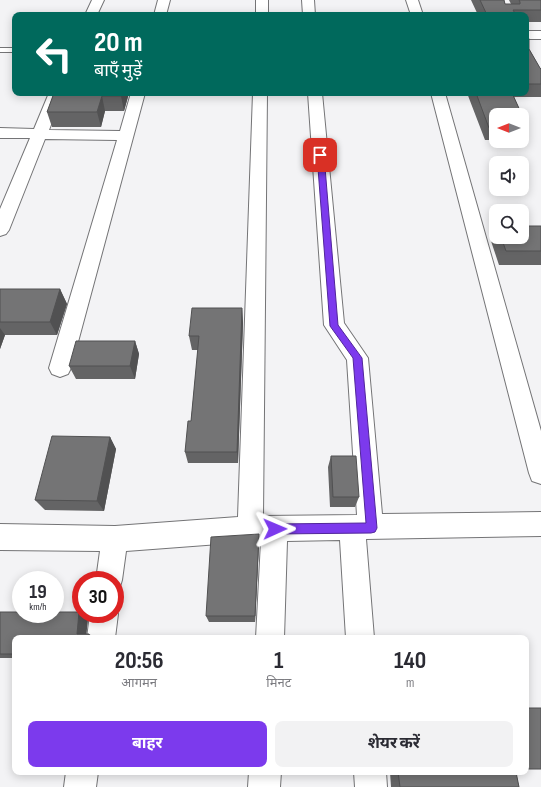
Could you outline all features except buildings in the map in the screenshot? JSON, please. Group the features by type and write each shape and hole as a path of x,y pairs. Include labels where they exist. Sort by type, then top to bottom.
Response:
{"street":[{"path":"92,12 98,0"},
{"path":"161,12 164,0"},
{"path":"262,0 262,12"},
{"path":"308,0 309,12"},
{"path":"412,0 416,12"},
{"path":"529,35 541,35"},
{"path":"0,230 55,96"},
{"path":"60,368 137,96"},
{"path":"260,96 262,529 270,635"},
{"path":"315,96 334,326 358,358 362,528 360,635"},
{"path":"439,96 541,473"},
{"path":"0,133 126,136"},
{"path":"0,537 114,539 262,529 541,524"},
{"path":"110,571 114,539"},
{"path":"101,635 103,623"},
{"path":"80,787 82,775"},
{"path":"264,787 265,775"},
{"path":"370,775 371,787"}],"lane":[{"path":"0,50 12,50"}],"route":[{"path":"275,529 371,528 358,358 334,326 320,155"}]}
